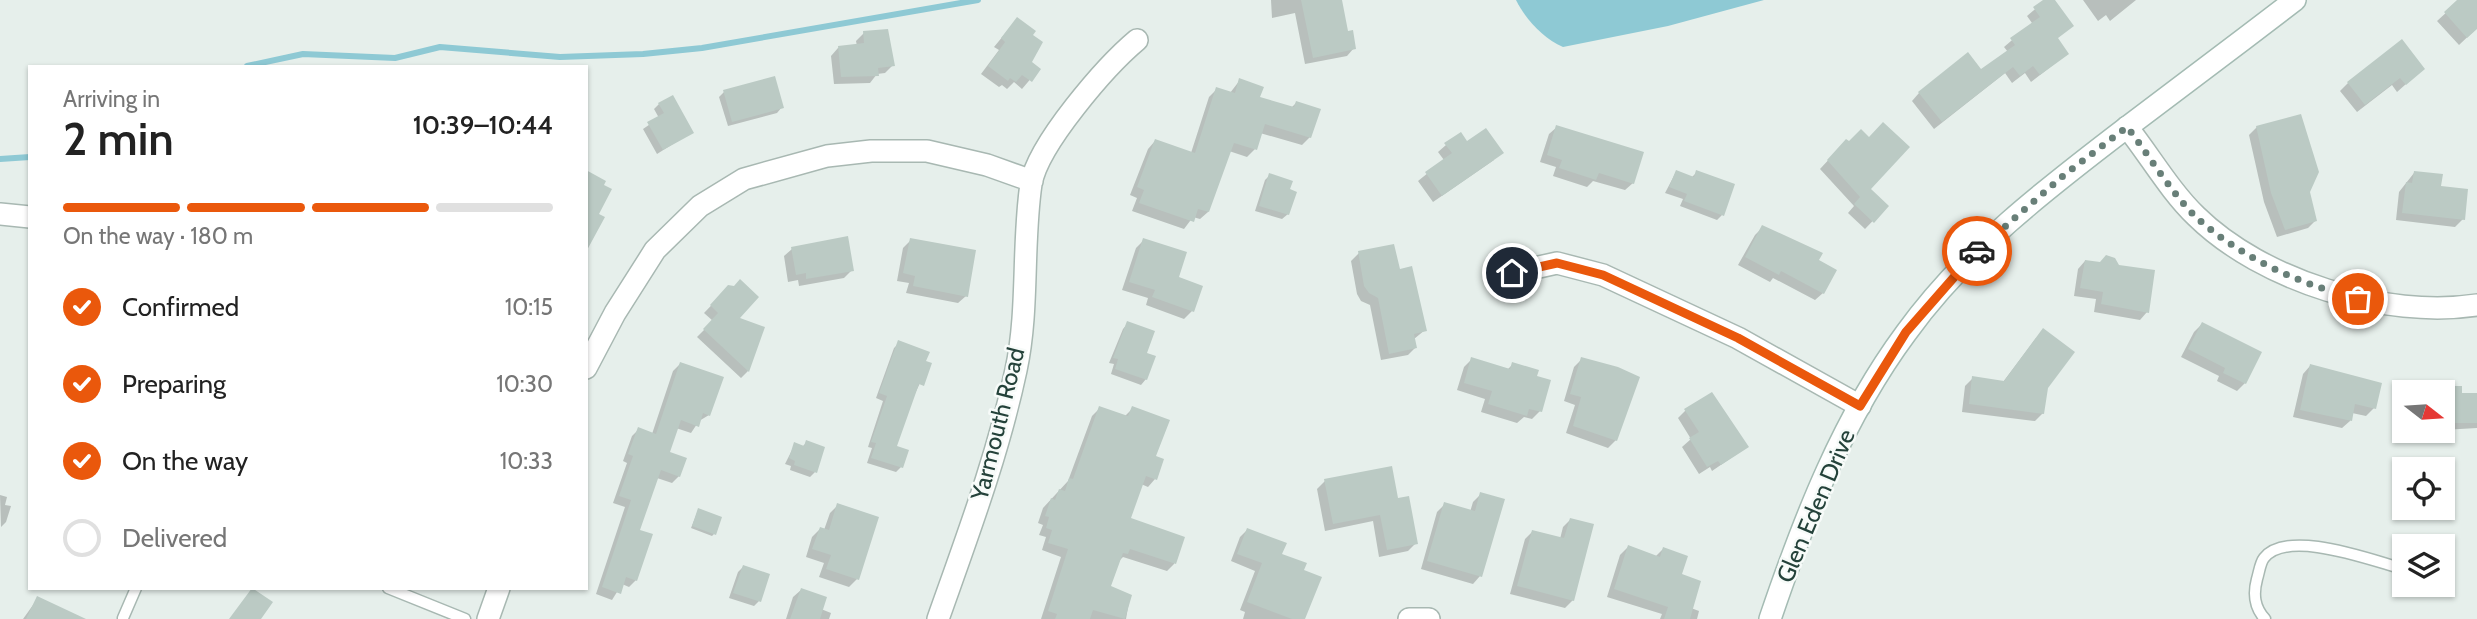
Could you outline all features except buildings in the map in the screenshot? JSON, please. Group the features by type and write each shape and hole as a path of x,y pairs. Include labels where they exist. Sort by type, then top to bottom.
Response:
{"street":[{"name":"Glen Eden Drive","path":"1770,619 1816,496 1860,406 1906,332 1967,262 2044,192 2295,0"},
{"name":"Yarmouth Road","path":"939,619 991,469 1017,367 1032,181 1055,135 1097,80 1137,40"},
{"path":"2127,127 2196,216 2255,259 2319,289 2378,304 2447,310 2477,305"},
{"path":"588,365 615,313 655,250 700,206 744,179 827,156 871,151 927,151 987,165 1032,181"},
{"path":"0,214 28,217"},
{"path":"1512,273 1557,263 1603,275 1738,338 1860,406"},
{"path":"488,619 498,590"},
{"path":"1409,619 1429,619"}],"lane":[{"path":"2265,619 2255,601 2259,573 2264,558 2286,545 2316,546 2392,566"},
{"path":"123,618 135,590"},
{"path":"393,590 466,619"}],"water":[{"path":"1516,0 1764,0 1668,26 1563,47 1536,28"}],"waterway":[{"path":"252,65 303,54 395,58 440,47 560,57 643,54 702,48 978,0"},
{"path":"0,159 28,157"}],"way so far":[{"path":"1977,251 2064,175 2127,127 2196,216 2255,259 2319,289 2358,299"}],"route":[{"path":"1512,273 1557,263 1603,275 1738,338 1860,406 1906,332 1938,292 1977,251"}]}
